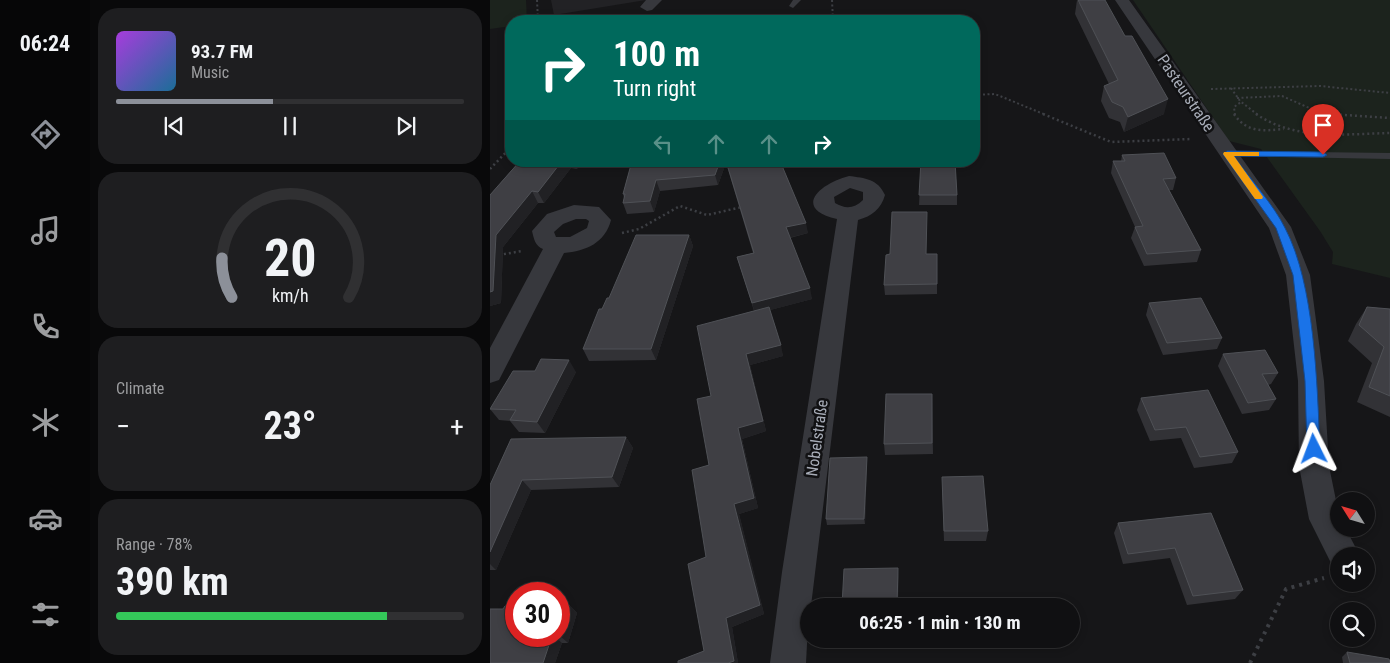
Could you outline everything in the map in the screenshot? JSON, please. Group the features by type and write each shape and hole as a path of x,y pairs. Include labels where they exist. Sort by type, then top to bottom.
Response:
{"street":[{"name":"Pasteurstraße","path":"1122,0 1280,228 1298,275 1311,381 1314,466 1324,519 1339,547"},
{"name":"Nobelstraße","path":"788,663 798,572 848,214"},
{"path":"490,374 556,246"}],"lane":[{"path":"1222,146 1390,156"}],"path":[{"path":"537,0 538,15"},
{"path":"832,0 833,15"},
{"path":"1183,90 1320,86 1390,92"},
{"path":"1231,88 1237,98 1249,109 1284,129"},
{"path":"980,94 994,94 1111,142 1222,146"},
{"path":"1237,98 1282,96 1314,110 1334,115 1390,118"},
{"path":"1241,102 1234,107 1232,113 1240,125 1251,131 1284,129 1311,132 1390,133"},
{"path":"490,169 505,153"},
{"path":"623,233 639,229 680,206 707,215 748,206"},
{"path":"490,257 507,254"},
{"path":"1250,663 1286,589 1330,577"}],"shaded area":[{"path":"490,0 526,0 527,15 505,15 505,27 490,29"},
{"path":"551,0 646,0 554,15"},
{"path":"1133,0 1390,0 1390,278 1332,264 1333,252 1261,149 1229,141"}],"building":[{"path":"1078,0 1105,0 1125,36 1132,36 1168,99 1128,117 1123,107 1112,102 1104,86 1118,80"},
{"path":"1164,153 1176,178 1163,179 1201,250 1147,254 1135,227 1143,226 1113,161 1125,161 1122,155"},
{"path":"515,167 557,167 538,192 532,191 496,235 493,291 490,292 490,195"},
{"path":"630,167 718,167 715,175 656,180 650,201 623,203 625,194 623,194"},
{"path":"728,167 783,167 806,223 786,227 810,288 752,303 737,257 754,253"},
{"path":"921,167 955,167 957,195 919,195"},
{"path":"892,212 927,212 926,254 937,254 937,284 884,285 886,255 890,254"},
{"path":"636,235 689,235 651,349 583,349 599,309 602,309 607,298 609,298"},
{"path":"1201,298 1222,338 1167,343 1149,303"},
{"path":"769,307 781,345 746,354 763,421 738,428 754,498 734,504 760,605 726,618 734,661 728,663 678,663 678,661 704,651 688,564 706,557 692,470 709,465 697,399 711,396 697,326"},
{"path":"1367,307 1390,309 1390,396 1369,387 1384,347 1359,325"},
{"path":"1265,350 1278,373 1262,374 1276,399 1248,403 1223,354"},
{"path":"541,359 569,360 537,422 510,420 516,410 490,409 513,371 535,371"},
{"path":"1208,390 1238,452 1200,457 1186,427 1155,430 1141,398"},
{"path":"886,394 932,394 932,443 884,444"},
{"path":"626,437 612,477 522,480 490,552 490,485 511,439"},
{"path":"867,457 864,519 826,519 830,458"},
{"path":"983,476 988,531 944,531 942,477"},
{"path":"1211,513 1243,590 1193,596 1175,548 1128,554 1118,523"},
{"path":"898,568 897,598 842,598 844,569"},
{"path":"505,606 505,647 548,647 543,663 490,663 490,609 503,609"},
{"path":"1347,652 1389,659 1390,663 1350,663"}],"slow traffic":[{"path":"1256,154 1227,154 1259,197"}],"route":[{"path":"1314,449 1311,381 1298,275 1280,228 1227,154 1323,155"}]}
